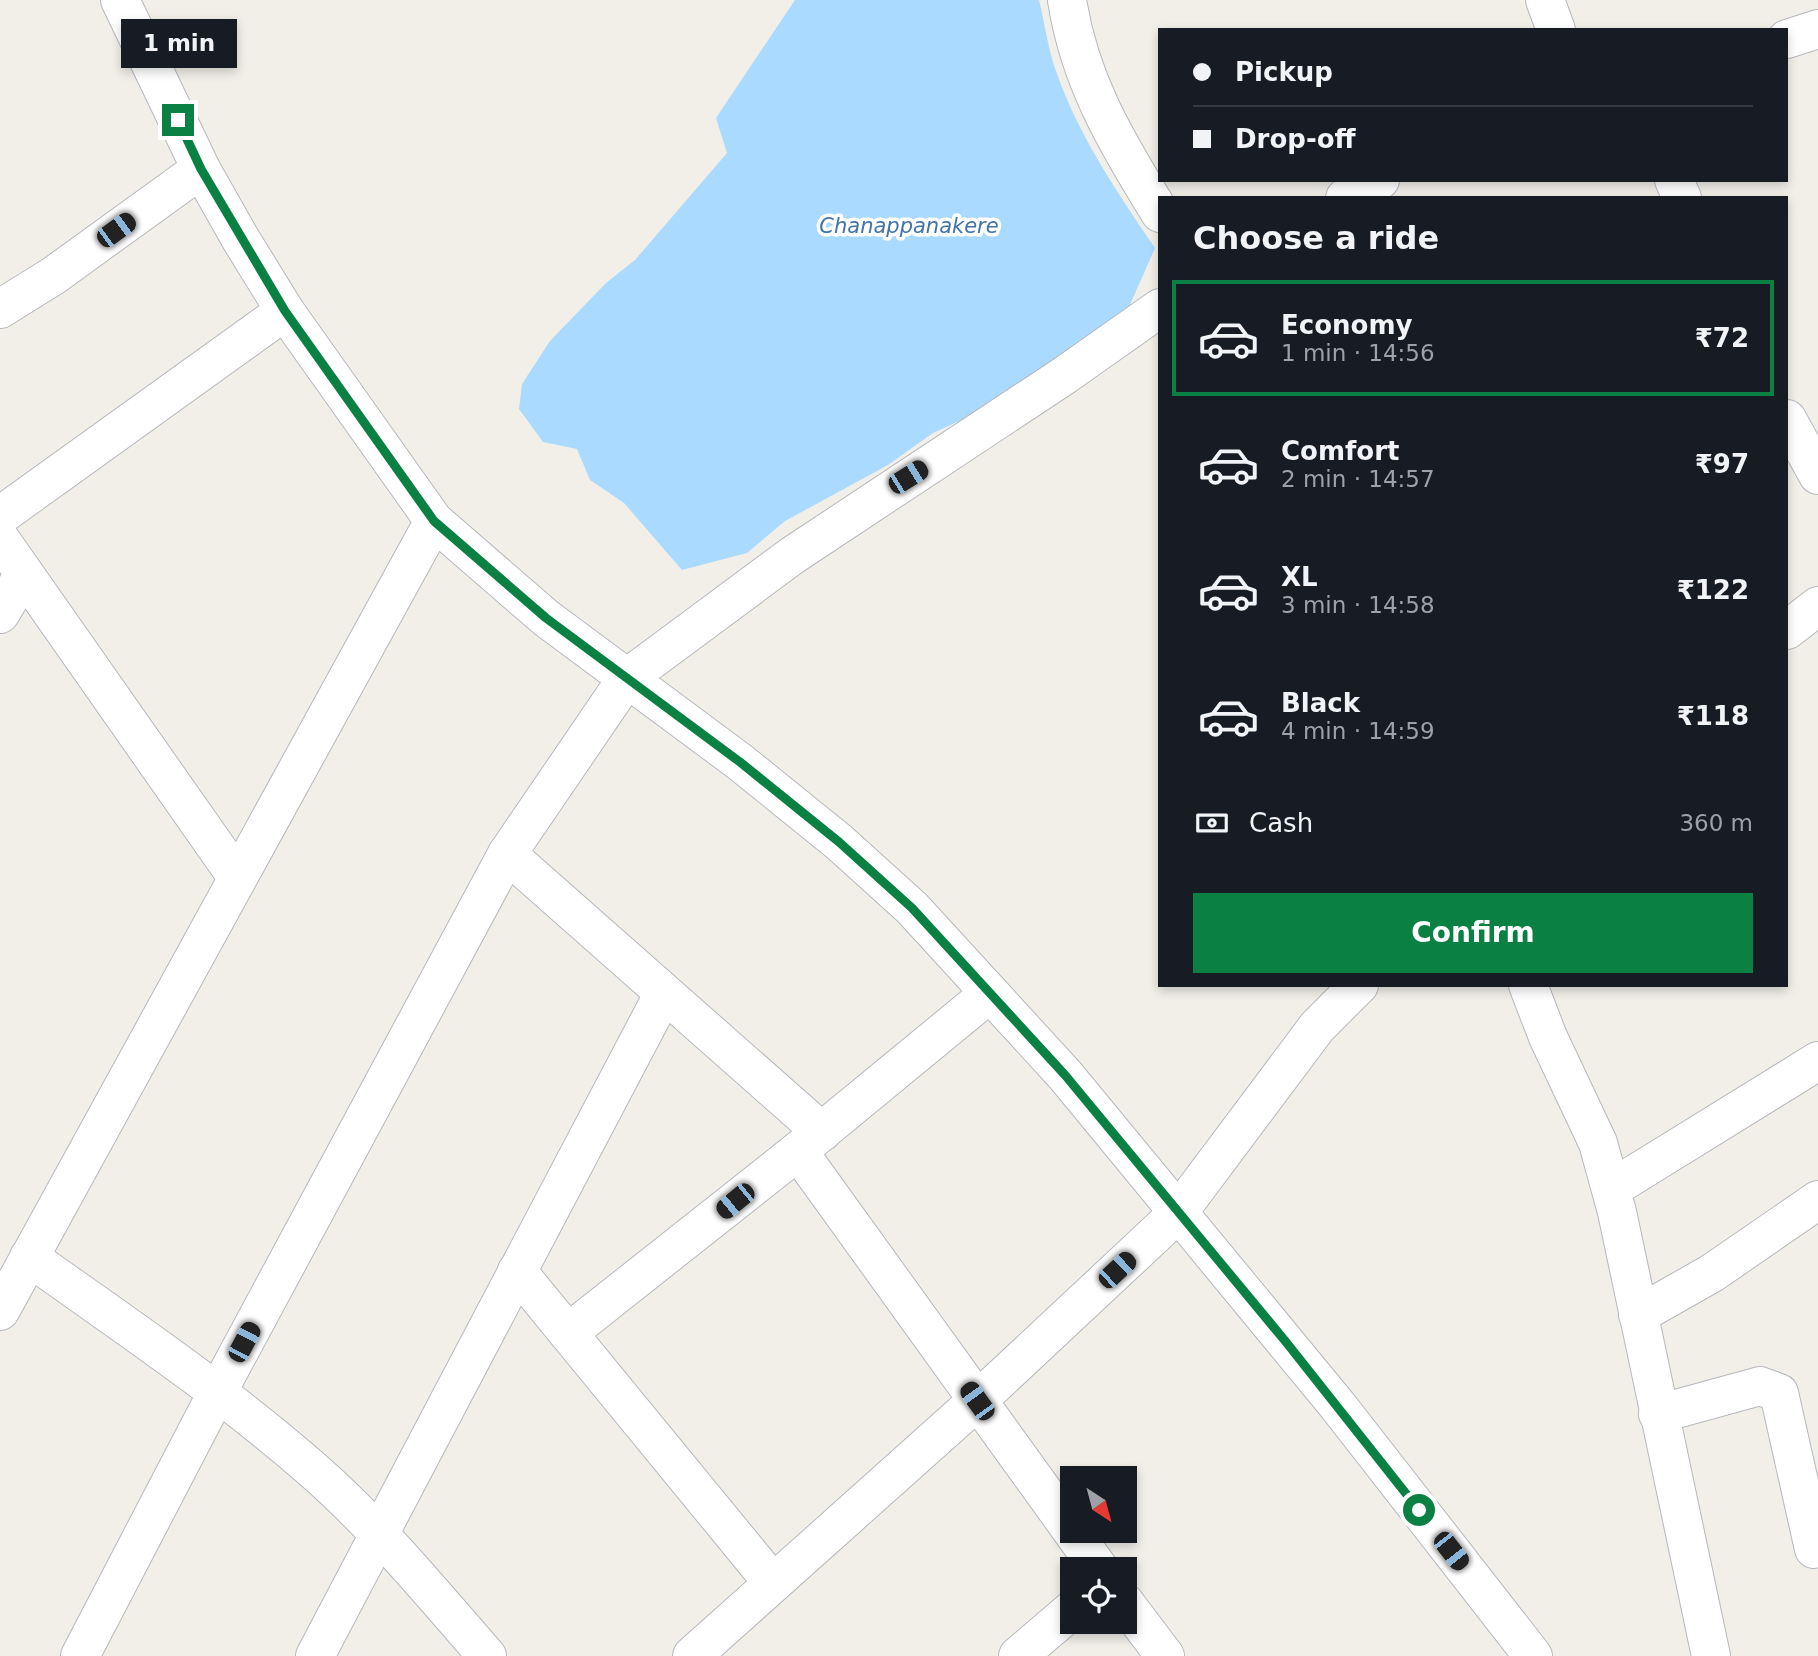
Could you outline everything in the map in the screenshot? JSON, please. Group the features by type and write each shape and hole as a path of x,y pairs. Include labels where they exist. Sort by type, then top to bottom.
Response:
{"street":[{"path":"120,0 201,169 285,311 434,521 546,618 740,762 839,842 912,908 1065,1075 1338,1406 1533,1656"},
{"path":"1067,0 1077,56 1100,109 1158,210"},
{"path":"1545,0 1555,28"},
{"path":"1788,39 1818,29"},
{"path":"0,309 53,276 201,169"},
{"path":"80,1656 218,1391 507,854 627,678 804,547 1065,375 1158,309"},
{"path":"0,516 285,311"},
{"path":"1788,421 1818,475"},
{"path":"0,1311 434,521"},
{"path":"0,539 237,877"},
{"path":"0,614 24,574"},
{"path":"1788,629 1818,606"},
{"path":"507,854 664,993 810,1142 977,1401 1091,1557"},
{"path":"692,1656 977,1401 1177,1214 1317,1027 1357,987"},
{"path":"1529,987 1548,1037 1598,1143 1611,1189 1711,1656"},
{"path":"315,1656 664,993"},
{"path":"568,1334 810,1142 990,993"},
{"path":"1611,1189 1818,1061"},
{"path":"1638,1315 1712,1273 1818,1200"},
{"path":"29,1257 218,1391 314,1471 379,1532 487,1656"},
{"path":"517,1271 773,1583"},
{"path":"1658,1415 1760,1386 1779,1393 1806,1453 1814,1549"},
{"path":"1137,1619 1166,1656"},
{"path":"1018,1656 1060,1620"}],"water":[{"name":"Chanappanakere","path":"795,0 1039,0 1054,65 1066,98 1113,185 1155,248 1129,307 994,405 933,433 888,465 785,521 747,553 682,570 624,503 590,480 577,449 543,442 519,409 522,384 550,341 606,283 635,260 727,153 716,118"}],"route":[{"path":"178,120 201,169 285,311 434,521 546,618 740,762 839,842 912,908 1065,1075 1177,1214 1286,1342 1419,1510"}]}
